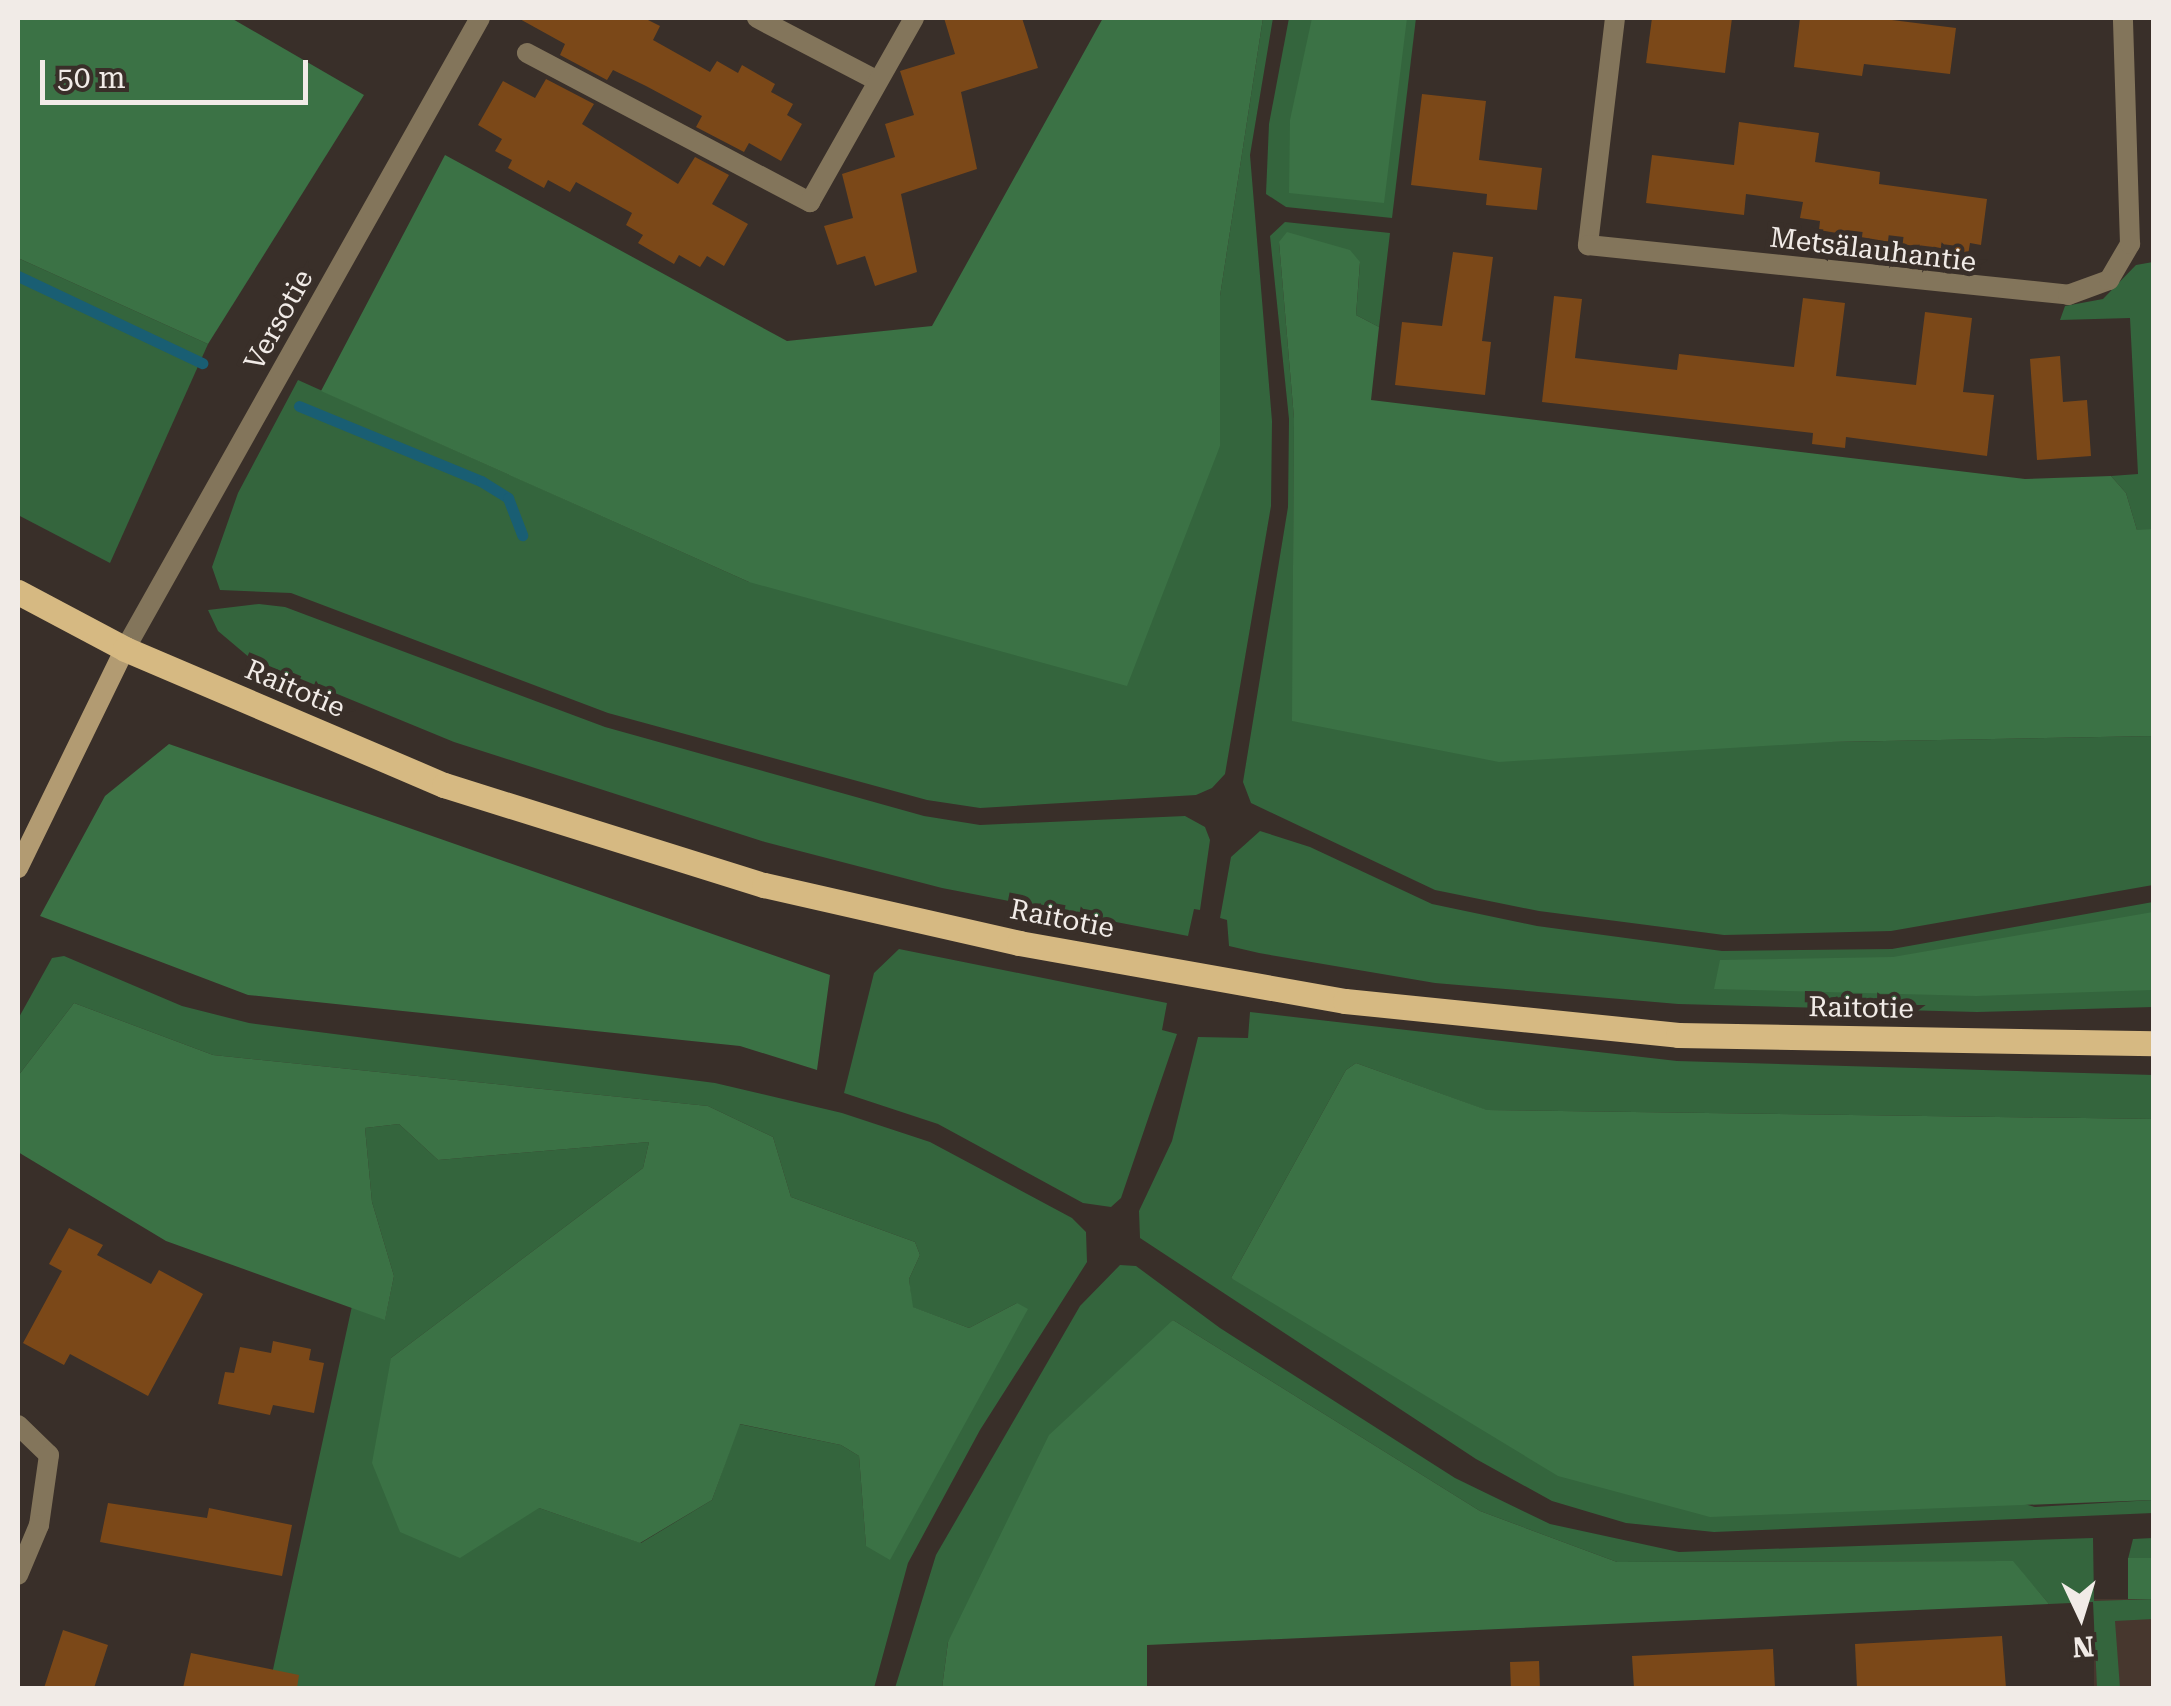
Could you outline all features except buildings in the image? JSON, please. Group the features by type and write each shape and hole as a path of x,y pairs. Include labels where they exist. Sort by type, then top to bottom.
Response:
{"main road":[{"name":"Raitotie","path":"18,592 125,649 444,785 764,885 1019,942 1345,1001 1678,1035 2154,1043"}],"street":[{"name":"Versotie","path":"125,649 480,18"},
{"path":"757,18 878,81"},
{"path":"527,52 810,202 914,18"},
{"name":"Metsälauhantie","path":"1616,18 1588,244 2068,296 2109,280 2130,244 2122,18"},
{"path":"18,868 125,649"},
{"path":"18,1426 48,1455 39,1524 18,1574"}],"shaded area":[{"path":"2094,1599 2153,1599 2153,1688 2094,1688"}],"green space":[{"path":"18,18 231,18 364,95 208,344 18,258"},
{"path":"1103,18 1263,18 1220,296 1220,446 1127,686 749,582 321,391 445,155 787,341 932,326"},
{"path":"1263,18 1273,18 1250,155 1272,421 1271,506 1225,774 1212,788 1196,795 980,808 927,800 608,713 291,593 220,590 212,567 238,493 298,380 749,582 1220,446 1220,296"},
{"path":"1289,18 1416,18 1392,218 1286,207 1266,194 1269,124"},
{"path":"1312,18 1407,18 1384,203 1289,193 1290,120"},
{"path":"1285,222 1390,233 1379,327 1356,315 1360,263 1279,242 1294,418 1293,721 1830,742 2153,736 2153,885 1891,931 1724,935 1539,911 1435,890 1251,803 1243,782 1288,507 1289,419 1270,236"},
{"path":"1287,232 1350,250 1360,262 1356,315 1379,327 1371,400 2025,479 2111,476 2126,493 2137,530 2153,529 2153,736 1830,742 1499,762 1292,721 1294,418 1279,242"},
{"path":"18,258 208,344 110,563 18,515"},
{"path":"2153,262 2154,529 2149,533 2137,530 2126,493 2111,476 2138,474 2130,318 2060,320 2065,306 2103,299 2136,265"},
{"path":"259,604 285,607 605,727 924,816 980,825 1185,816 1205,827 1210,840 1200,910 1194,909 1188,936 942,888 765,842 454,742 250,658 218,631 208,610"},
{"path":"169,744 830,975 817,1070 740,1046 248,995 40,916 105,796"},
{"path":"1260,831 1310,847 1432,904 1537,926 1722,951 1892,949 2153,902 2153,1007 1977,1012 1678,1004 1435,983 1259,953 1229,946 1227,920 1220,918 1231,857"},
{"path":"2153,912 2153,990 1976,996 1714,989 1720,960 1893,957"},
{"path":"899,949 1167,1003 1162,1030 1177,1034 1121,1198 1111,1207 1083,1203 938,1124 844,1093 874,973"},
{"path":"64,956 182,1006 249,1023 715,1083 842,1113 930,1142 1072,1218 1086,1232 1087,1262 980,1430 908,1563 874,1688 269,1688 352,1306 385,1319 394,1276 372,1202 365,1128 399,1124 438,1160 649,1142 643,1168 391,1358 539,1508 641,1543 712,1500 739,1424 841,1445 859,1456 866,1545 1017,1303 969,1328 912,1307 909,1279 920,1255 915,1242 791,1197 773,1137 708,1106 213,1055 74,1003 18,1076 18,1019 52,958"},
{"path":"74,1003 213,1055 708,1106 773,1137 791,1197 915,1242 920,1255 909,1279 913,1307 969,1328 1017,1303 1028,1309 890,1560 866,1546 859,1456 841,1445 740,1424 712,1500 640,1543 539,1508 460,1558 400,1532 372,1463 391,1358 643,1168 649,1142 438,1160 399,1124 365,1128 372,1202 394,1276 385,1320 166,1241 18,1152 18,1076"},
{"path":"1250,1012 1677,1061 2153,1075 2153,1119 1486,1110 1356,1063 1346,1070 1231,1278 2035,1507 2153,1500 2153,1513 1714,1532 1626,1523 1552,1501 1476,1459 1140,1238 1139,1211 1172,1141 1198,1037 1248,1038"},
{"path":"1356,1063 1487,1110 2153,1119 2153,1500 1710,1517 1558,1476 1231,1278 1346,1070"},
{"path":"1120,1265 1136,1266 1220,1328 1455,1478 1550,1524 1679,1552 2093,1538 2094,1601 2153,1599 2153,1619 2115,1621 2120,1688 2097,1688 2093,1602 2049,1604 2012,1561 1617,1562 1480,1511 1173,1320 948,1642 942,1688 895,1688 936,1555 1080,1306"},
{"path":"1173,1320 1480,1511 1617,1562 2013,1561 2049,1604 1147,1645 1147,1688 942,1688 948,1642 1049,1435"},
{"path":"2153,1538 2153,1558 2128,1559 2133,1539"},
{"path":"2128,1558 2153,1558 2153,1599 2128,1599"}],"waterway":[{"path":"18,276 202,363"},
{"path":"299,406 481,481 508,498 522,535"}]}
